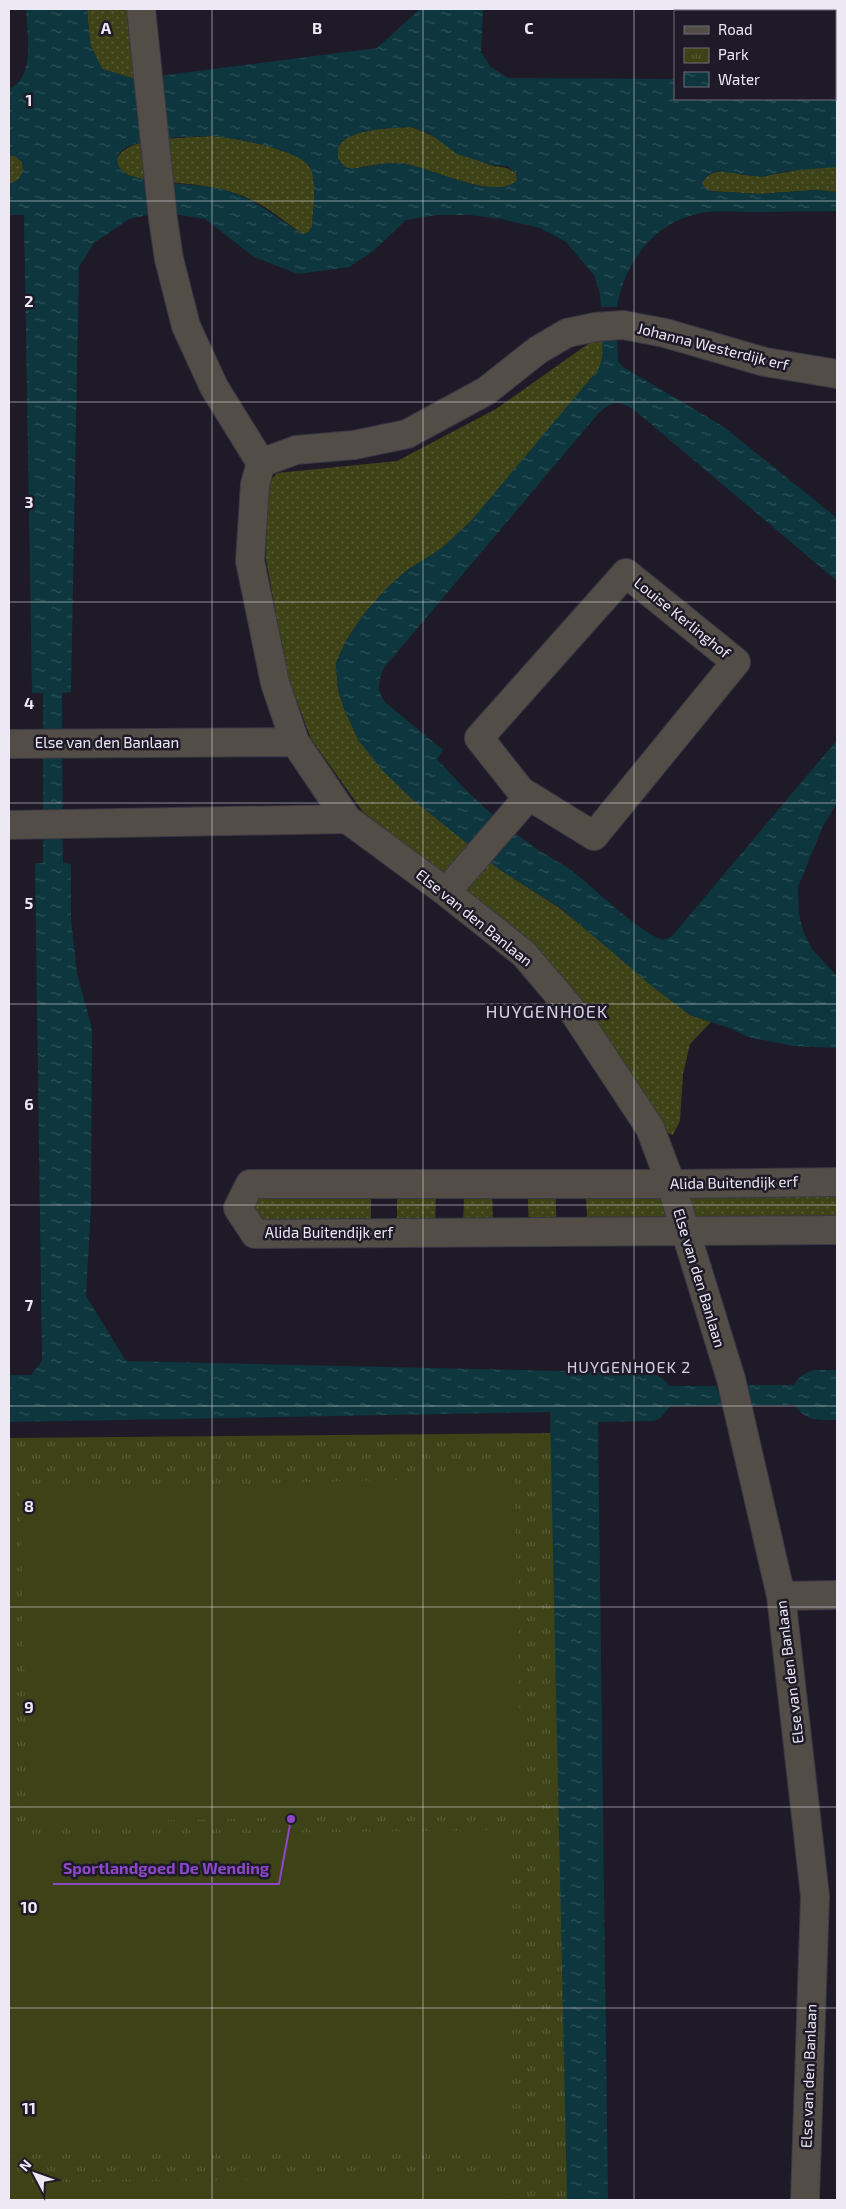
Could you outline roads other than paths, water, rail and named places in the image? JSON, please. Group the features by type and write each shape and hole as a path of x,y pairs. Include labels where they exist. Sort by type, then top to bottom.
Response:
{"street":[{"path":"140,9 168,259 186,326 214,387 262,463 255,484 250,561 275,683 295,742 347,818"},
{"name":"Johanna Westerdijk erf","path":"262,463 296,450 354,445 407,434 486,391 538,350 566,333 595,327 623,325 665,332 765,362 837,374"},
{"name":"Louise Kerlinghof","path":"626,573 736,662 594,836 528,797 521,791 479,738 626,573"},
{"name":"Else van den Banlaan","path":"9,744 295,742"},
{"path":"446,892 528,797"},
{"path":"9,825 347,818"},
{"name":"Else van den Banlaan","path":"347,818 446,892 524,954 575,1014 650,1128 671,1184 739,1412 781,1596 826,1896 805,2200"},
{"name":"Alida Buitendijk erf","path":"837,1182 250,1184 238,1208 255,1234 837,1230"},
{"path":"781,1596 837,1595"}],"water":[{"path":"26,9 87,9 90,44 102,69 135,79 377,48 420,9 483,9 481,52 491,67 508,78 674,79 674,100 836,100 837,78 837,167 787,171 762,177 718,171 708,175 702,183 710,191 759,194 816,190 837,192 837,211 708,212 690,216 673,223 646,244 636,258 627,273 617,307 601,307 600,294 594,275 566,242 540,228 501,219 470,215 437,215 406,220 372,252 349,267 298,274 254,257 205,219 162,212 129,219 94,243 79,267 71,692 62,693 63,863 71,864 71,919 77,973 92,1029 91,1205 86,1296 126,1361 646,1373 659,1376 669,1386 716,1386 723,1405 670,1406 661,1418 653,1421 598,1422 608,2200 567,2200 550,1412 9,1422 9,1375 31,1375 42,1361 35,863 43,863 43,693 32,693 24,215 9,215 9,184 18,180 23,172 22,162 15,156 9,156 9,89 18,83 23,75 27,65","holes":["411,127 429,133 457,154 492,165 507,166 516,173 517,180 507,186 494,187 461,181 399,163 352,169 345,167 338,159 338,148 343,141 350,136 360,133 371,130","212,136 235,139 282,150 306,162 311,169 314,190 312,227 309,232 303,234 261,206 234,193 209,187 157,182 125,173 118,164 119,155 126,148 139,143 173,138"]},
{"path":"602,334 617,334 618,361 623,367 724,427 837,518 837,581 633,409 614,403 597,415 383,669 379,691 386,703 443,750 437,759 493,815 535,848 575,873 642,929 663,940 672,936 837,740 837,803 823,826 798,887 799,914 803,931 812,949 837,976 837,1048 793,1046 748,1037 732,1029 690,1015 653,987 562,909 499,869 412,799 382,770 359,741 345,711 338,690 336,663 347,639 364,614 386,589 406,571 442,548 470,522 599,369 602,358"},
{"path":"814,1370 837,1370 837,1420 813,1419 804,1415 794,1405 750,1405 744,1385 794,1385 802,1375"}],"place":[{"name":"Sportlandgoed De Wending","path":"291,1819"}],"district":[{"name":"HUYGENHOEK","path":"547,1012"},
{"name":"HUYGENHOEK 2","path":"629,1367"}]}
